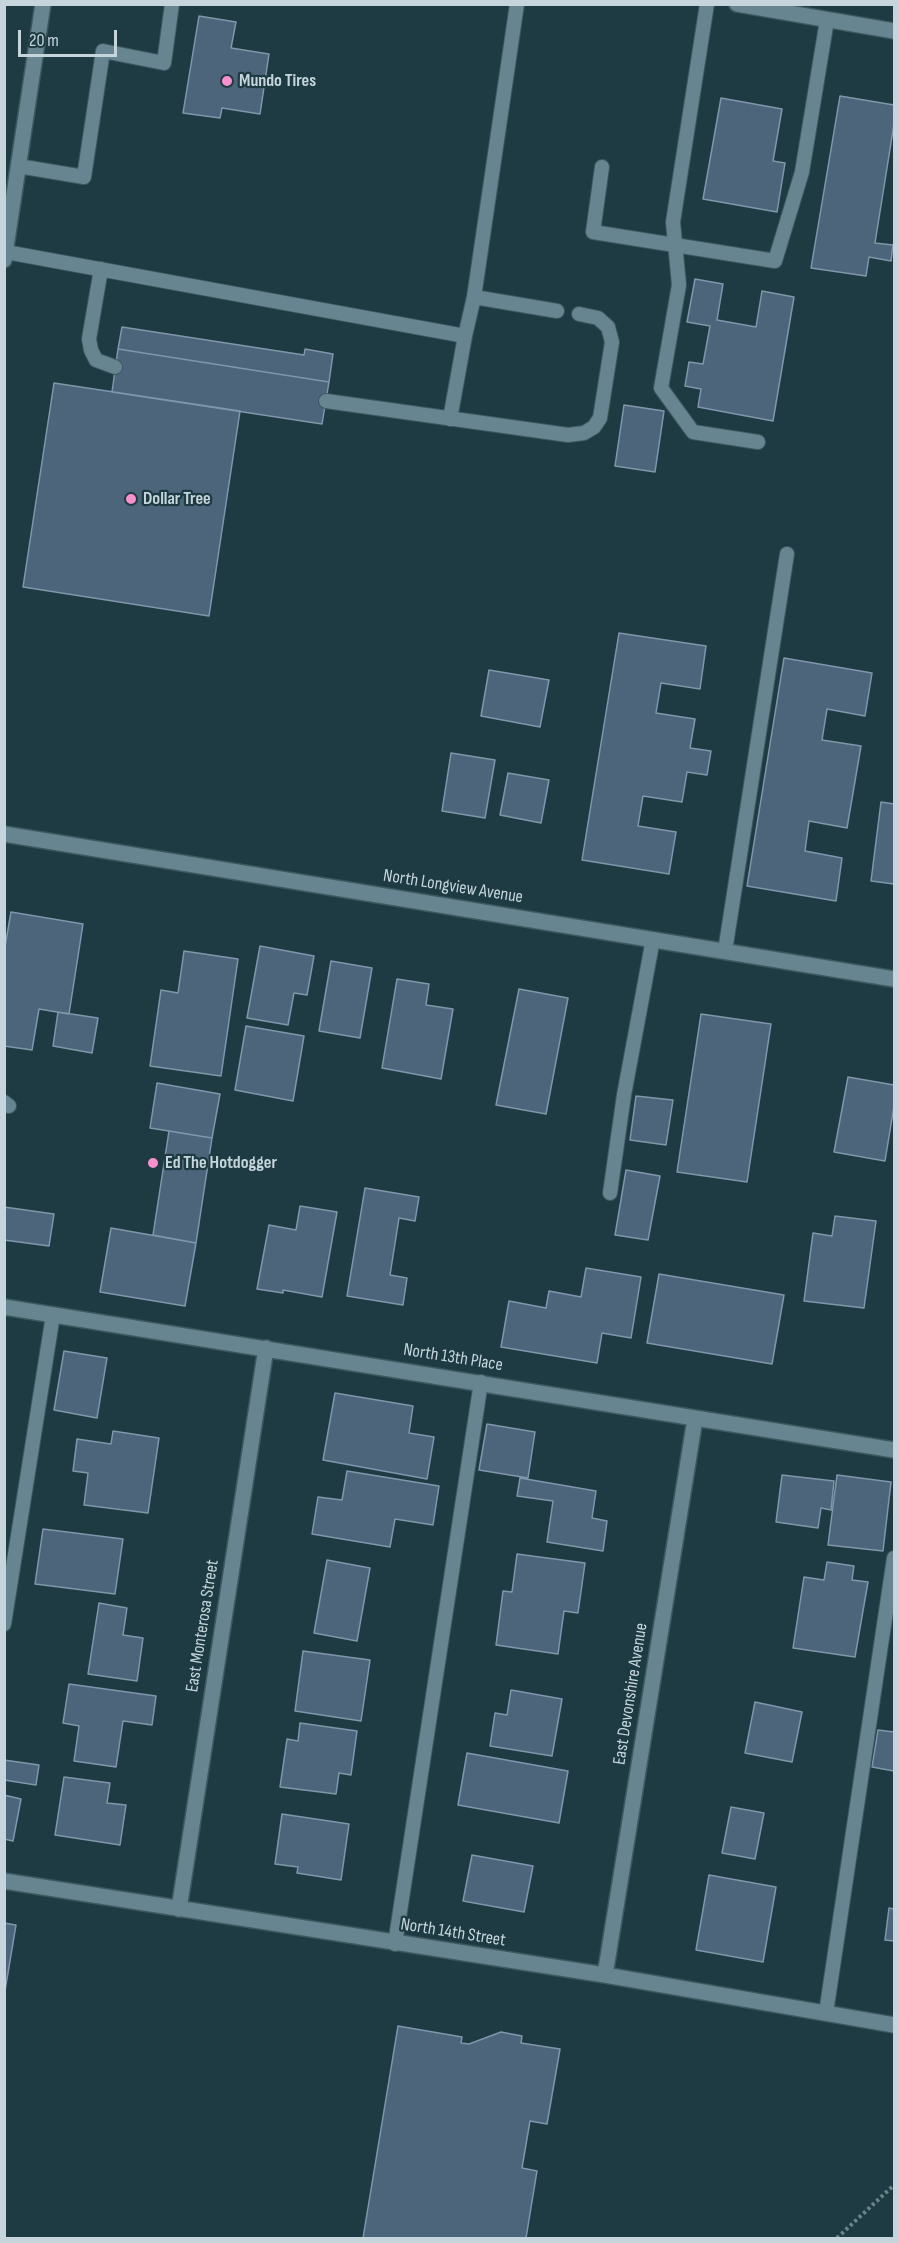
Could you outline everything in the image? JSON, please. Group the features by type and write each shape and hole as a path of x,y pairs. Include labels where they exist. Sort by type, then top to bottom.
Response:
{"street":[{"path":"5,256 43,4"},
{"path":"737,4 894,31"},
{"name":"North Longview Avenue","path":"4,834 894,979"},
{"name":"North 13th Place","path":"4,1307 894,1450"},
{"name":"East Monterosa Street","path":"179,1909 266,1348"},
{"name":"East Devonshire Avenue","path":"605,1976 695,1419"},
{"name":"North 14th Street","path":"4,1881 605,1976 894,2025"}],"lane":[{"path":"18,166 84,177 103,51 164,63 172,4"},
{"path":"450,419 474,297 517,4"},
{"path":"707,4 674,222 679,285 661,388 693,432 758,442"},
{"path":"602,167 593,232 775,261 802,172 827,20"},
{"path":"5,256 100,269 465,336"},
{"path":"100,269 89,339 96,360 115,367"},
{"path":"474,297 557,311"},
{"path":"326,402 568,435 584,433 594,427 600,418 612,342 608,327 598,318 579,314"},
{"path":"725,951 787,554"},
{"path":"610,1193 624,1095 653,939"},
{"path":"4,1624 53,1315"},
{"path":"395,1944 481,1382"},
{"path":"826,2013 894,1558"}],"path":[{"path":"837,2238 894,2185"}],"building":[{"name":"Mundo Tires","path":"199,16 236,22 231,48 269,54 260,114 222,108 220,118 183,113"},
{"path":"840,96 894,105 894,124 875,243 893,245 891,261 869,257 866,276 811,268"},
{"path":"721,98 782,109 773,161 785,163 777,212 703,199"},
{"path":"695,279 723,284 717,320 756,327 762,291 794,297 773,421 698,407 701,389 685,386 689,362 703,364 710,326 687,322"},
{"path":"122,327 304,355 305,349 333,354 329,382 118,349"},
{"path":"118,349 329,382 322,424 112,392"},
{"name":"Dollar Tree","path":"54,383 240,411 209,616 23,587"},
{"path":"624,405 664,411 655,472 615,466"},
{"path":"619,633 706,646 700,689 661,683 656,713 695,719 690,748 711,751 707,775 687,772 682,802 643,796 638,826 676,832 669,874 582,860"},
{"path":"784,658 872,673 865,716 827,709 822,740 861,746 847,828 809,821 805,851 842,858 836,901 747,886"},
{"path":"489,670 549,680 540,727 481,716"},
{"path":"451,753 495,760 485,818 442,811"},
{"path":"508,773 549,780 541,823 500,815"},
{"path":"881,802 894,804 894,884 871,881"},
{"path":"11,912 83,924 69,1014 39,1009 32,1050 4,1046 4,952"},
{"path":"260,946 314,956 307,995 294,993 288,1025 247,1018"},
{"path":"184,951 238,959 221,1076 150,1066 161,990 178,993"},
{"path":"331,961 372,968 360,1038 319,1031"},
{"path":"397,979 429,984 426,1005 453,1009 441,1079 382,1068"},
{"path":"519,989 568,998 546,1114 496,1105"},
{"path":"58,1012 98,1018 92,1053 53,1046"},
{"path":"701,1014 771,1024 747,1182 677,1172"},
{"path":"246,1026 304,1036 293,1101 235,1090"},
{"path":"848,1077 894,1085 894,1106 885,1161 834,1152"},
{"path":"157,1083 220,1094 212,1138 150,1128"},
{"path":"636,1096 673,1100 666,1145 630,1140"},
{"path":"169,1131 212,1138 196,1243 153,1235"},
{"path":"626,1170 660,1176 648,1240 615,1235"},
{"path":"365,1188 419,1197 415,1221 399,1218 390,1275 407,1278 403,1305 347,1296"},
{"path":"300,1206 337,1212 322,1297 283,1290 283,1293 257,1289 269,1225 296,1230"},
{"path":"4,1207 54,1214 49,1246 4,1240"},
{"path":"835,1216 876,1221 864,1308 804,1301 813,1233 832,1236"},
{"path":"111,1228 196,1243 185,1306 100,1292"},
{"path":"586,1268 641,1277 631,1338 602,1333 597,1363 501,1347 509,1301 546,1308 549,1291 581,1297"},
{"path":"659,1274 784,1295 772,1364 647,1343"},
{"path":"64,1351 107,1358 97,1418 54,1410"},
{"path":"335,1393 413,1406 409,1433 434,1437 427,1479 323,1460"},
{"path":"487,1424 535,1432 528,1478 479,1470"},
{"path":"113,1431 159,1438 148,1513 84,1505 88,1473 73,1471 77,1439 111,1444"},
{"path":"347,1471 439,1486 433,1525 395,1519 390,1547 312,1534 318,1497 342,1500"},
{"path":"782,1475 834,1481 831,1510 821,1508 818,1528 776,1522"},
{"path":"837,1475 891,1482 883,1551 828,1545"},
{"path":"520,1478 596,1491 592,1518 607,1521 603,1551 547,1542 553,1501 517,1496"},
{"path":"43,1529 123,1539 115,1594 35,1584"},
{"path":"517,1554 585,1563 578,1613 564,1611 558,1654 496,1645 503,1591 512,1592"},
{"path":"327,1560 370,1568 357,1641 314,1633"},
{"path":"827,1562 854,1566 852,1580 868,1582 855,1657 793,1648 804,1577 824,1580"},
{"path":"99,1603 127,1608 123,1635 143,1638 137,1681 88,1674"},
{"path":"303,1651 370,1660 361,1721 295,1711"},
{"path":"69,1684 156,1696 152,1725 123,1721 116,1767 74,1761 79,1726 63,1723"},
{"path":"511,1690 562,1699 552,1756 490,1746 495,1713 507,1715"},
{"path":"755,1702 802,1712 792,1762 745,1753"},
{"path":"300,1723 357,1731 351,1775 339,1773 336,1794 280,1787 287,1739 298,1741"},
{"path":"878,1730 894,1732 894,1771 872,1767"},
{"path":"467,1753 568,1771 559,1823 458,1805"},
{"path":"4,1760 39,1765 36,1785 4,1780"},
{"path":"64,1777 110,1783 107,1803 126,1805 120,1845 55,1835"},
{"path":"4,1795 21,1799 13,1841 4,1839"},
{"path":"731,1807 764,1813 755,1859 722,1853"},
{"path":"282,1814 349,1824 341,1880 297,1873 298,1867 275,1864"},
{"path":"472,1855 533,1866 524,1912 463,1901"},
{"path":"709,1875 776,1887 763,1962 696,1950"},
{"path":"889,1908 894,1909 894,1941 885,1940"},
{"path":"4,1923 16,1925 4,1997"},
{"path":"398,2026 462,2037 461,2043 469,2044 501,2032 522,2036 521,2043 560,2049 547,2124 530,2121 522,2168 537,2171 526,2238 363,2238"}],"place":[{"name":"Mundo Tires","path":"227,81"},
{"name":"Dollar Tree","path":"131,499"},
{"name":"Ed The Hotdogger","path":"153,1163"}]}
